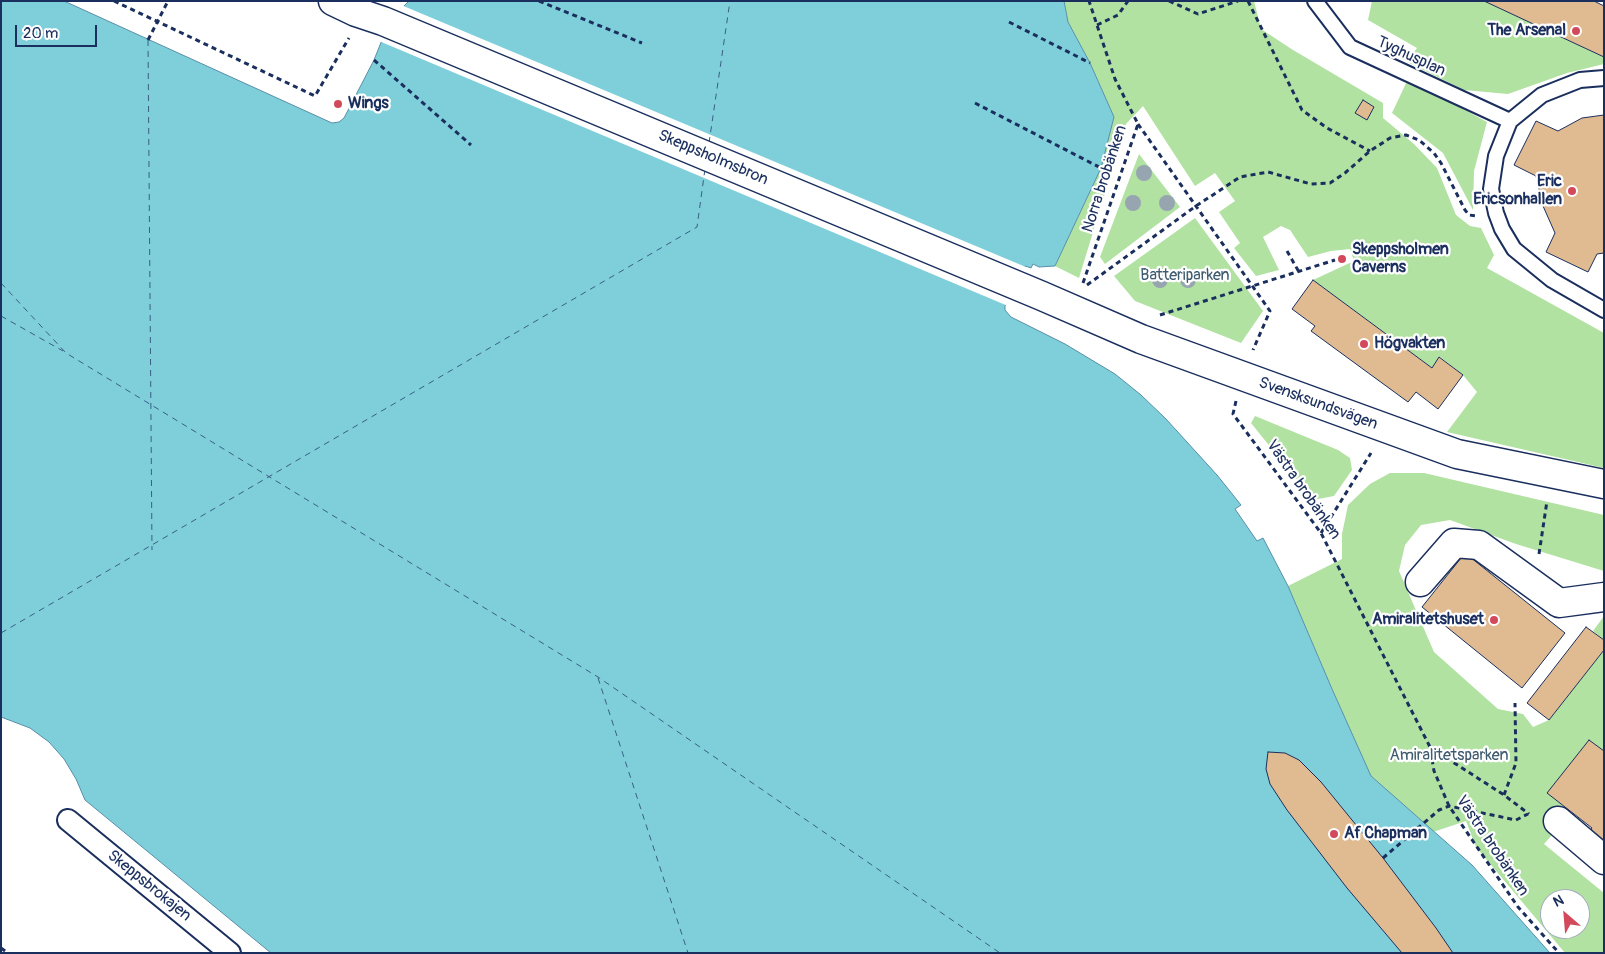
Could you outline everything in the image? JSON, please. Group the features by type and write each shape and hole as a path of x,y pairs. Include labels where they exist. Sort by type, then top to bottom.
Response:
{"street":[{"name":"Skeppsholmsbron","path":"333,1 366,19 1042,296"},
{"name":"Svensksundsvägen","path":"1042,296 1141,339 1457,454 1604,484"},
{"path":"1420,582 1454,543 1480,545 1559,604 1604,597"},
{"name":"Skeppsbrokajen","path":"68,820 230,953"},
{"path":"1558,821 1604,860"}],"lane":[{"name":"Tyghusplan","path":"1315,1 1350,47 1510,121"},
{"path":"1604,78 1580,80 1542,95 1510,121 1496,156 1491,189 1496,213 1502,229 1514,249 1552,280 1604,310"}],"path":[{"path":"114,1 316,96 366,19"},
{"path":"148,40 168,1"},
{"path":"539,1 642,43"},
{"name":"Norra brobänken","path":"1089,1 1115,79 1138,124 1080,290 1196,206"},
{"path":"1097,25 1118,14 1128,1"},
{"path":"1169,1 1198,14 1238,1"},
{"path":"1248,1 1302,110 1327,128 1370,151"},
{"path":"1009,22 1090,63"},
{"path":"374,60 471,145"},
{"path":"975,103 1101,168"},
{"path":"1138,124 1253,287"},
{"path":"1196,206 1240,177 1268,172 1310,184 1330,183 1370,151 1390,138 1406,135 1419,140 1434,153 1469,215 1480,216 1496,213"},
{"path":"1287,251 1299,272"},
{"path":"1160,316 1335,260"},
{"name":"Västra brobänken","path":"1253,287 1270,311 1241,376 1233,414 1321,533 1430,747 1434,771 1449,806 1518,908 1559,953"},
{"path":"1321,533 1385,429"},
{"path":"1534,585 1551,473"},
{"path":"1504,795 1516,763 1515,703"},
{"path":"1430,747 1504,795 1528,814 1558,821"},
{"path":"1383,858 1439,810 1449,806 1516,820 1528,814"},
{"path":"1,948 8,953"}],"green space":[{"path":"1064,1 1254,1 1261,29 1383,103 1383,118 1414,144 1437,168 1456,215 1470,226 1481,228 1494,255 1487,268 1604,333 1604,468 1447,432 1477,392 1463,375 1440,357 1432,368 1313,280 1354,261 1350,249 1331,251 1308,257 1290,230 1281,226 1263,237 1279,270 1256,276 1234,248 1240,243 1219,212 1235,201 1215,173 1195,186 1143,106 1126,124 1079,278 1055,266 1101,168 1114,117 1090,63 1068,22"},
{"path":"1372,1 1484,1 1604,57 1604,64 1567,73 1508,94 1464,90 1407,62 1417,48 1368,20"},
{"path":"1408,79 1487,122 1474,171 1473,210 1443,153 1392,113"},
{"path":"1139,154 1180,207 1105,264 1100,257"},
{"name":"Batteriparken","path":"1195,218 1263,311 1241,343 1135,301 1114,276"},
{"path":"1255,416 1338,450 1350,458 1352,470 1334,496 1313,500 1251,423"},
{"name":"Amiralitetsparken","path":"1390,473 1424,473 1604,515 1604,571 1516,544 1450,520 1421,525 1405,545 1399,571 1434,652 1498,709 1523,714 1533,727 1549,720 1604,650 1604,751 1572,812 1544,844 1604,893 1604,953 1565,953 1553,939 1590,939 1590,889 1540,889 1540,923 1476,847 1466,821 1433,832 1371,776 1288,586 1342,559 1342,534 1348,505 1370,484"},
{"path":"1604,616 1604,640 1593,631"}],"water":[{"path":"1,1 64,1 332,123 339,122 344,118 374,60 384,35 396,14 409,1 1064,1 1068,22 1090,63 1114,117 1101,168 1055,266 1039,267 1033,264 1031,268 1025,266 1005,306 1005,310 1011,317 1065,344 1115,374 1166,419 1217,475 1241,505 1235,509 1257,541 1263,538 1288,586 1371,776 1472,865 1550,953 271,953 85,800 76,779 64,759 49,742 30,728 1,717"}],"pier":[{"path":"401,5 1033,270 1026,269 1008,306 379,41 394,13"}],"building":[{"name":"The Arsenal","path":"1484,1 1594,1 1604,6 1604,57"},
{"path":"1363,100 1374,107 1367,120 1355,113"},
{"name":"Eric Ericsonhallen","path":"1604,115 1604,253 1597,254 1588,272 1546,252 1555,233 1543,206 1536,176 1514,165 1536,121 1558,131 1582,118"},
{"name":"Högvakten","path":"1313,280 1432,368 1439,357 1463,375 1438,409 1416,392 1408,402 1311,331 1315,326 1292,309"},
{"name":"Amiralitetshuset","path":"1465,553 1565,633 1522,688 1422,607"},
{"path":"1586,627 1604,640 1604,650 1549,720 1527,703"},
{"path":"1589,740 1604,751 1604,847 1587,835 1592,828 1547,793"},
{"name":"Af Chapman","path":"1268,752 1285,753 1299,760 1321,782 1383,858 1453,953 1402,953 1347,888 1287,810 1270,784 1266,769"}],"ferry route":[{"path":"709,143 730,1"},
{"path":"148,40 152,550"},
{"path":"1,633 697,227 705,169"},
{"path":"1,283 66,353 598,677 1000,953"},
{"path":"1,316 63,351"},
{"path":"598,678 688,953"}],"place":[{"name":"The Arsenal","path":"1576,31"},
{"name":"Wings","path":"338,104"},
{"name":"Eric Ericsonhallen","path":"1572,191"},
{"name":"Skeppsholmen Caverns","path":"1342,259"},
{"name":"Högvakten","path":"1364,344"},
{"name":"Amiralitetshuset","path":"1494,620"},
{"name":"Af Chapman","path":"1334,834"}]}
